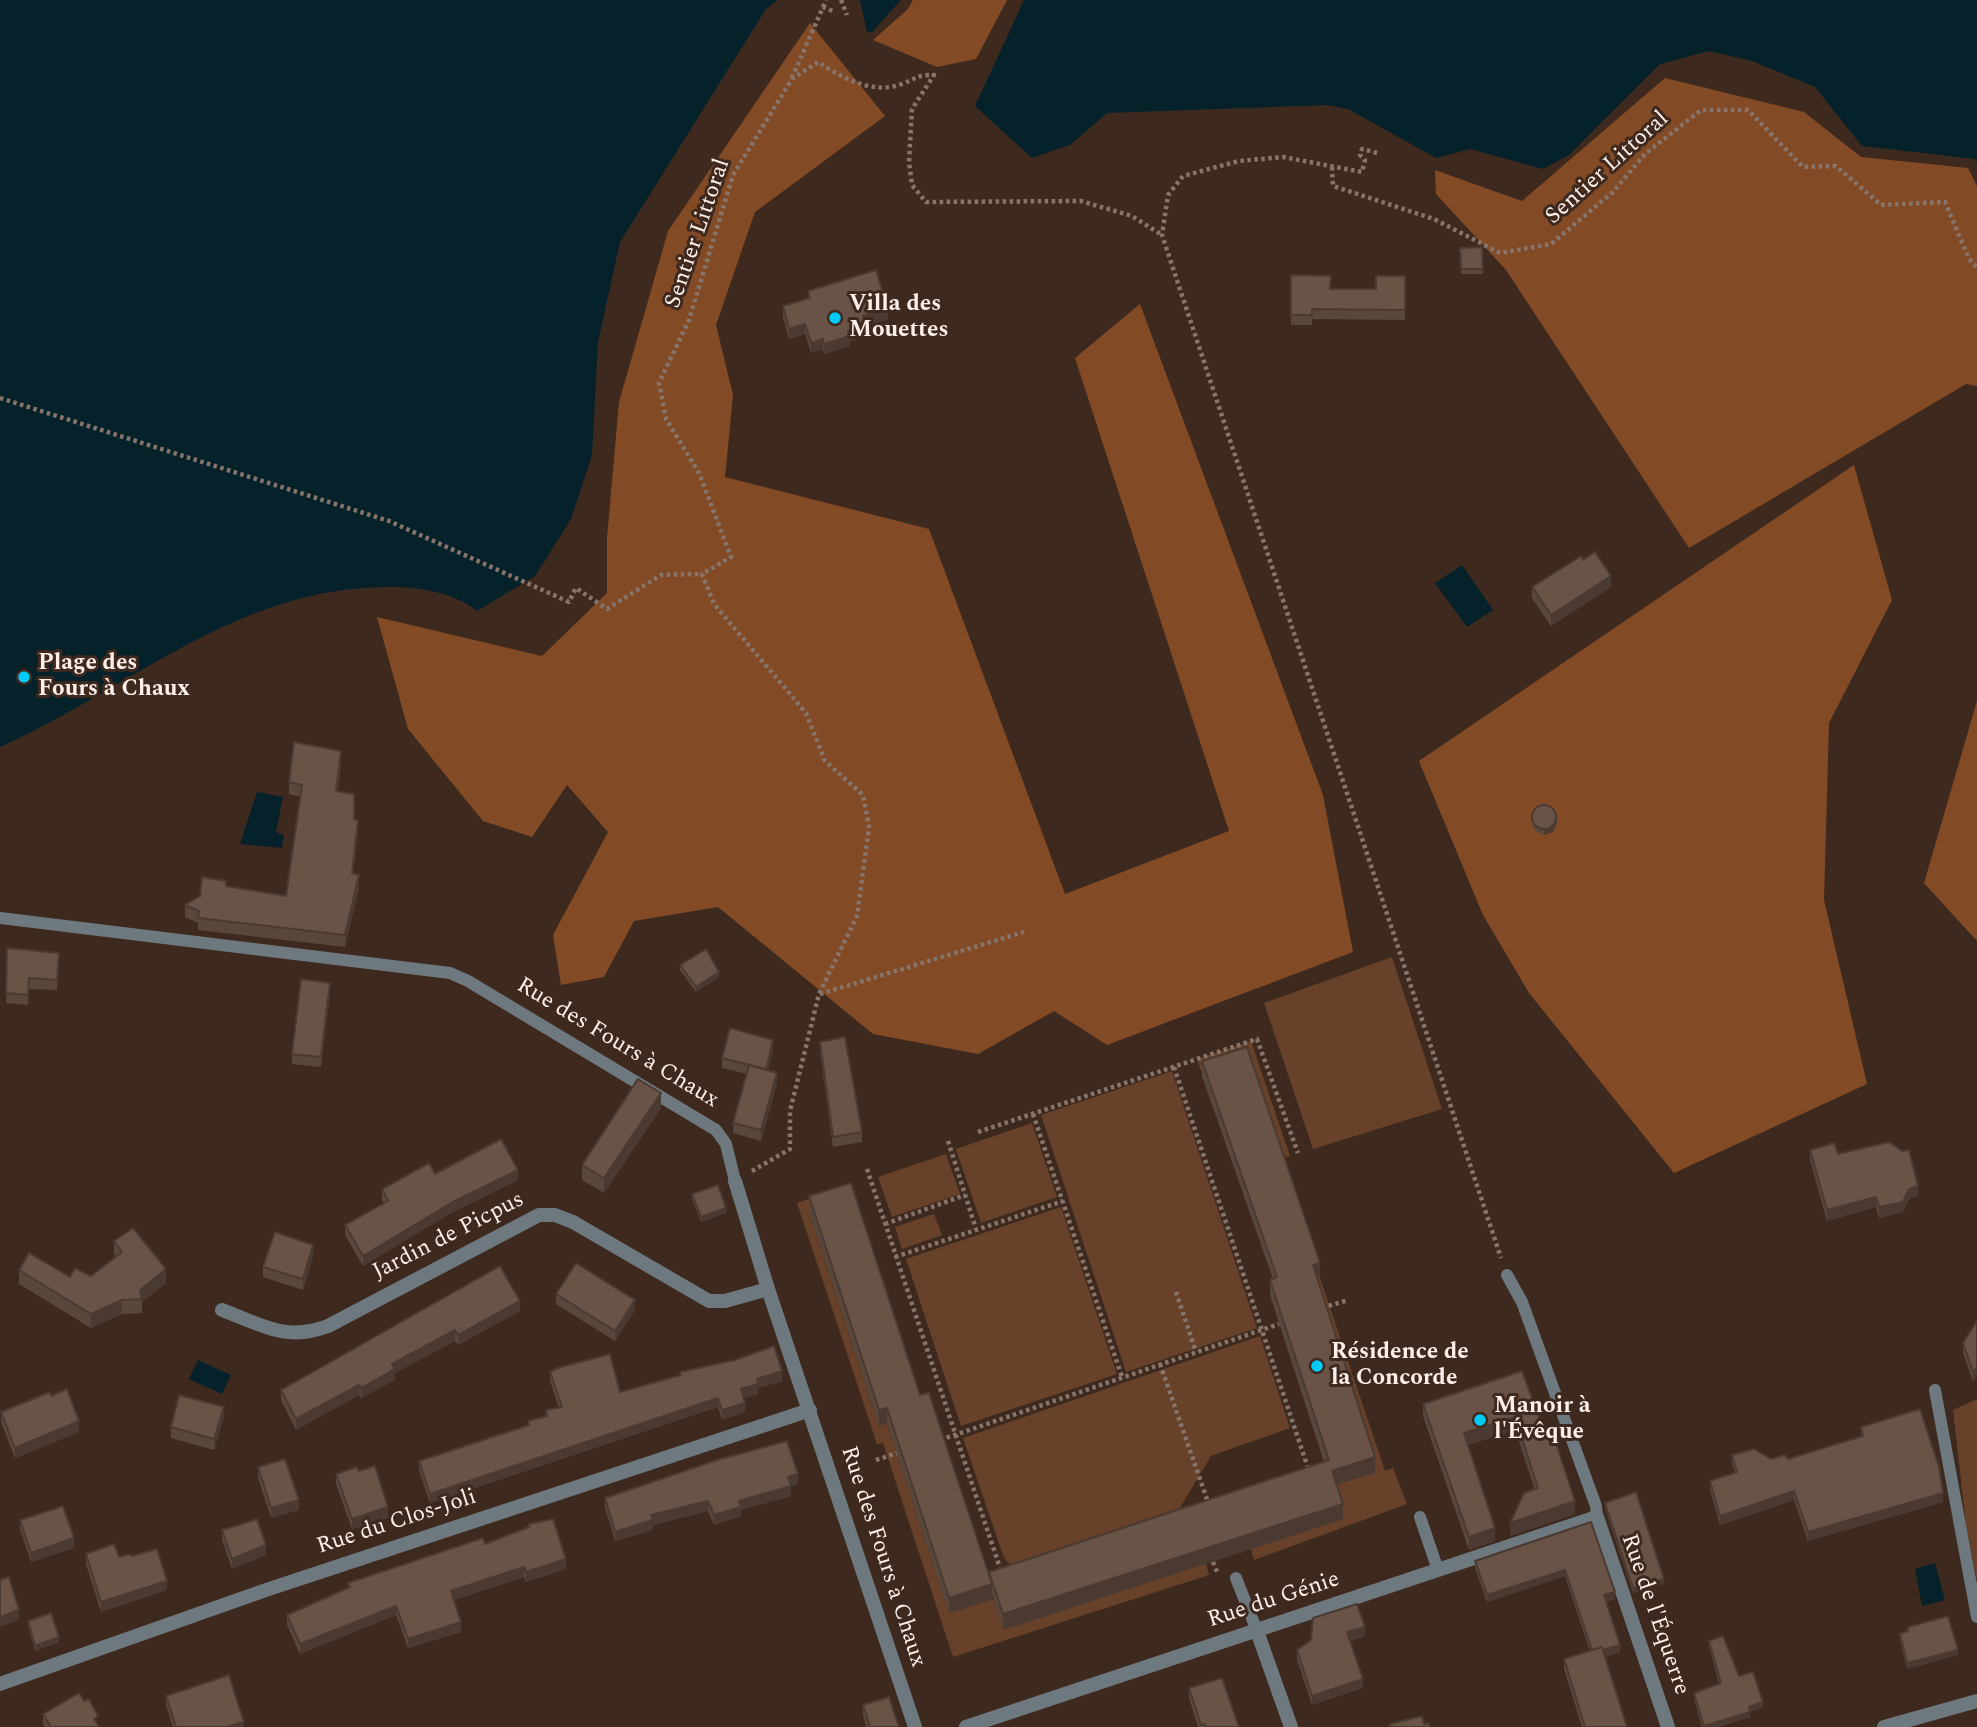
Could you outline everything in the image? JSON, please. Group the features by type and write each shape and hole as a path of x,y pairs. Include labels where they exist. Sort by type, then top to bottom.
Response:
{"street":[{"name":"Rue des Fours à Chaux","path":"735,1181 768,1289 915,1727"},
{"name":"Jardin de Picpus","path":"222,1310 284,1333 306,1334 328,1326 539,1215 555,1216 573,1222 709,1301 725,1301 768,1289"},
{"name":"Rue du Clos-Joli","path":"0,1684 266,1590 810,1410"},
{"name":"Rue du Génie","path":"966,1727 1597,1517"},
{"name":"Rue de l'Équerre","path":"1597,1517 1668,1727"},
{"path":"1258,1631 1291,1727"},
{"path":"1884,1727 1977,1701"}],"lane":[{"name":"Rue des Fours à Chaux","path":"0,918 450,973 468,981 716,1130 726,1144 735,1181"},
{"path":"1507,1275 1522,1302 1591,1490 1597,1517"},
{"path":"1935,1390 1977,1617"},
{"path":"1420,1517 1438,1570"},
{"path":"1236,1578 1258,1631"}],"path":[{"path":"792,79 826,0"},
{"path":"841,0 847,15"},
{"path":"823,7 835,12"},
{"path":"792,79 818,62 840,76 876,88 902,84 920,74 934,75 912,109 912,186 926,202 1081,201 1132,216 1163,235"},
{"name":"Sentier Littoral","path":"702,574 731,556 699,473 666,419 659,383 689,320 733,175 792,79"},
{"name":"Sentier Littoral","path":"1332,167 1334,186 1434,219 1500,253 1551,244 1614,192 1645,154 1701,110 1748,110 1803,167 1836,166 1881,205 1945,202 1969,260 1977,267"},
{"path":"1377,153 1362,149 1360,155 1365,160 1362,172 1283,157 1239,161 1183,176 1168,195 1163,235 1507,1275"},
{"path":"0,398 389,521 569,601 576,588 607,609 661,575 702,574 714,604 806,713 825,761 863,795 869,827 857,916 819,995 790,1111 790,1149 735,1181"},
{"path":"819,995 1024,932"},
{"path":"978,1132 1257,1039 1297,1153"},
{"path":"1174,1067 1310,1471 1297,1475"},
{"path":"1033,1114 1122,1377"},
{"path":"948,1142 976,1229"},
{"path":"867,1170 1002,1575 1015,1571"},
{"path":"885,1224 965,1195"},
{"path":"895,1257 1063,1201"},
{"path":"1176,1292 1196,1352"},
{"path":"1322,1308 1348,1300"},
{"path":"940,1440 1279,1324"},
{"path":"1160,1364 1209,1505"},
{"path":"876,1460 897,1453"},
{"path":"1198,1509 1220,1501"}],"shaded area":[{"path":"913,0 1007,0 976,59 937,67 873,40 908,9"},
{"path":"810,23 885,116 755,212 716,325 733,395 725,477 929,529 1065,894 1229,831 1075,358 1140,304 1323,795 1353,952 1107,1045 1054,1011 978,1054 873,1034 718,907 634,921 604,977 561,985 553,935 608,832 567,785 532,837 483,821 408,729 377,617 542,656 607,593 607,538 619,402 668,231"},
{"path":"1665,78 1804,112 1861,157 1968,168 1977,186 1977,386 1966,384 1689,548 1506,270 1436,194 1435,170 1522,201"},
{"path":"1854,465 1892,600 1829,723 1824,900 1867,1084 1674,1173 1529,993 1483,915 1419,761"},
{"path":"1977,701 1977,941 1924,883"},
{"path":"1392,957 1442,1109 1313,1149 1264,1003"},
{"path":"1251,1041 1290,1156 1280,1159 1247,1058 1201,1071 1197,1059"},
{"path":"1172,1071 1257,1328 1126,1372 1041,1115"},
{"path":"1032,1123 1057,1197 981,1223 956,1149"},
{"path":"946,1154 960,1194 892,1217 878,1177"},
{"path":"848,1185 809,1212 879,1425 887,1423 949,1613 993,1599 1003,1629 1196,1566 1206,1564 1209,1575 953,1657 883,1443 877,1444 797,1203"},
{"path":"1061,1207 1117,1374 961,1426 906,1259"},
{"path":"934,1214 942,1235 902,1249 895,1227"},
{"path":"1320,1278 1385,1471 1393,1468 1407,1504 1254,1560 1251,1549 1332,1486 1313,1281"},
{"path":"1260,1336 1290,1428 1211,1456 1178,1511 1017,1564 1010,1564 1004,1558 963,1438"},
{"path":"1977,1399 1977,1580 1966,1525 1953,1410"}],"water":[{"path":"0,0 778,0 766,9 620,242 598,342 592,455 571,519 535,576 477,611 448,595 402,587 336,591 284,603 188,644 0,747"},
{"path":"860,0 901,0 872,32 867,32"},
{"path":"1024,0 1977,0 1977,163 1975,159 1862,146 1815,87 1752,61 1709,51 1660,64 1569,155 1543,169 1470,149 1436,158 1348,109 1327,105 1107,113 1070,145 1032,158 975,106"},
{"path":"1462,565 1493,610 1467,627 1435,583"},
{"path":"257,792 283,797 276,832 284,835 282,848 240,844"},
{"path":"198,1360 231,1375 222,1394 189,1379"},
{"path":"1935,1563 1945,1600 1922,1606 1915,1569"}],"building":[{"path":"1482,247 1483,269 1461,269 1460,248"},
{"name":"Villa des Mouettes","path":"876,270 888,309 863,316 866,326 848,331 850,336 824,344 823,339 811,343 805,324 789,329 783,306 810,298 808,291"},
{"path":"1291,275 1331,276 1330,289 1376,289 1376,276 1405,276 1405,310 1312,309 1312,315 1291,315"},
{"path":"1595,552 1611,576 1551,615 1532,587 1581,556 1583,560"},
{"path":"294,742 341,751 336,791 354,794 354,819 358,820 352,873 359,875 345,935 198,918 199,911 185,905 200,896 202,877 226,881 226,886 286,896 302,785 289,782"},
{"path":"1544,805 1553,808 1556,817 1553,826 1544,829 1535,826 1532,817 1535,808"},
{"path":"7,948 59,953 57,980 29,978 28,995 6,993"},
{"path":"706,949 719,972 696,987 680,965"},
{"path":"301,979 330,983 321,1057 292,1054"},
{"path":"730,1028 773,1040 766,1069 722,1058"},
{"path":"845,1037 862,1132 833,1137 820,1042"},
{"path":"1247,1047 1320,1263 1313,1265 1375,1457 1332,1471 1343,1504 1003,1614 989,1572 1329,1460 1270,1280 1277,1277 1202,1061"},
{"path":"749,1065 777,1073 761,1130 733,1123"},
{"path":"638,1079 661,1093 604,1178 582,1165"},
{"path":"501,1139 518,1170 451,1203 363,1256 345,1225 388,1201 382,1189 429,1163 435,1174"},
{"path":"1889,1142 1902,1151 1909,1150 1918,1186 1909,1189 1903,1202 1879,1207 1876,1197 1827,1210 1810,1150 1834,1143 1838,1154"},
{"path":"851,1183 920,1395 929,1393 992,1584 949,1598 887,1408 879,1410 809,1196"},
{"path":"718,1185 726,1208 701,1217 692,1194"},
{"path":"133,1228 166,1269 140,1290 142,1299 122,1300 91,1314 19,1270 29,1253 70,1277 75,1268 91,1276 122,1252 114,1241"},
{"path":"275,1232 313,1245 303,1279 263,1267"},
{"path":"576,1263 635,1300 615,1331 556,1294"},
{"path":"500,1266 520,1301 458,1335 455,1330 392,1364 395,1369 296,1419 281,1390"},
{"path":"1977,1321 1977,1367 1973,1372 1963,1343"},
{"path":"774,1346 782,1371 757,1379 758,1384 741,1389 745,1403 722,1410 718,1398 430,1494 419,1461 529,1425 528,1421 547,1416 546,1410 562,1407 550,1372 558,1368 610,1354 620,1392 681,1375 680,1372 735,1360"},
{"path":"1522,1371 1544,1431 1551,1428 1575,1501 1510,1523 1524,1493 1538,1488 1515,1417 1464,1433 1495,1528 1469,1537 1423,1404"},
{"path":"67,1389 79,1421 15,1448 1,1412 50,1392 51,1396"},
{"path":"179,1395 224,1407 214,1439 171,1427"},
{"path":"1920,1409 1939,1467 1943,1493 1808,1532 1794,1491 1720,1516 1710,1481 1737,1472 1732,1455 1754,1449 1771,1459 1785,1455 1788,1459 1863,1436 1861,1427"},
{"path":"787,1441 798,1474 788,1477 791,1486 739,1501 741,1507 714,1515 708,1501 651,1515 653,1520 615,1532 605,1498 717,1460"},
{"path":"285,1459 299,1500 271,1508 258,1467"},
{"path":"375,1466 388,1507 352,1519 336,1474 357,1467 359,1471"},
{"path":"1636,1492 1664,1579 1633,1588 1605,1503"},
{"path":"63,1506 74,1538 31,1553 20,1520"},
{"path":"257,1519 266,1545 232,1559 222,1530"},
{"path":"553,1519 566,1559 526,1572 524,1567 451,1591 461,1622 408,1639 396,1606 300,1644 287,1615 350,1587 348,1583 483,1538 485,1544 529,1527 529,1524"},
{"path":"1591,1522 1615,1592 1604,1595 1620,1645 1603,1650 1602,1647 1592,1650 1565,1570 1487,1595 1475,1561"},
{"path":"114,1544 119,1557 157,1549 167,1581 101,1602 86,1554"},
{"path":"9,1577 19,1610 0,1617 0,1580"},
{"path":"1357,1604 1365,1627 1347,1632 1363,1679 1312,1696 1297,1650 1311,1640 1313,1618"},
{"path":"51,1613 59,1637 35,1646 28,1621"},
{"path":"1948,1616 1958,1650 1907,1663 1900,1634 1908,1631 1908,1627"},
{"path":"1723,1636 1739,1676 1753,1672 1763,1702 1749,1707 1750,1712 1704,1726 1694,1693 1721,1683 1709,1641"},
{"path":"1602,1647 1627,1727 1585,1727 1564,1659"},
{"path":"229,1675 244,1722 227,1727 176,1727 166,1696"},
{"path":"1222,1678 1239,1727 1201,1725 1189,1688"},
{"path":"79,1693 84,1701 89,1699 98,1716 94,1719 99,1727 51,1727 43,1714"},
{"path":"889,1697 899,1727 870,1727 863,1705"},
{"path":"1422,1716 1424,1724 1429,1723 1430,1727 1391,1727 1390,1724"}],"place":[{"name":"Villa des Mouettes","path":"835,318"},
{"name":"Plage des Fours à Chaux","path":"24,677"},
{"name":"Résidence de la Concorde","path":"1317,1366"},
{"name":"Manoir à l'Évêque","path":"1480,1420"}]}
